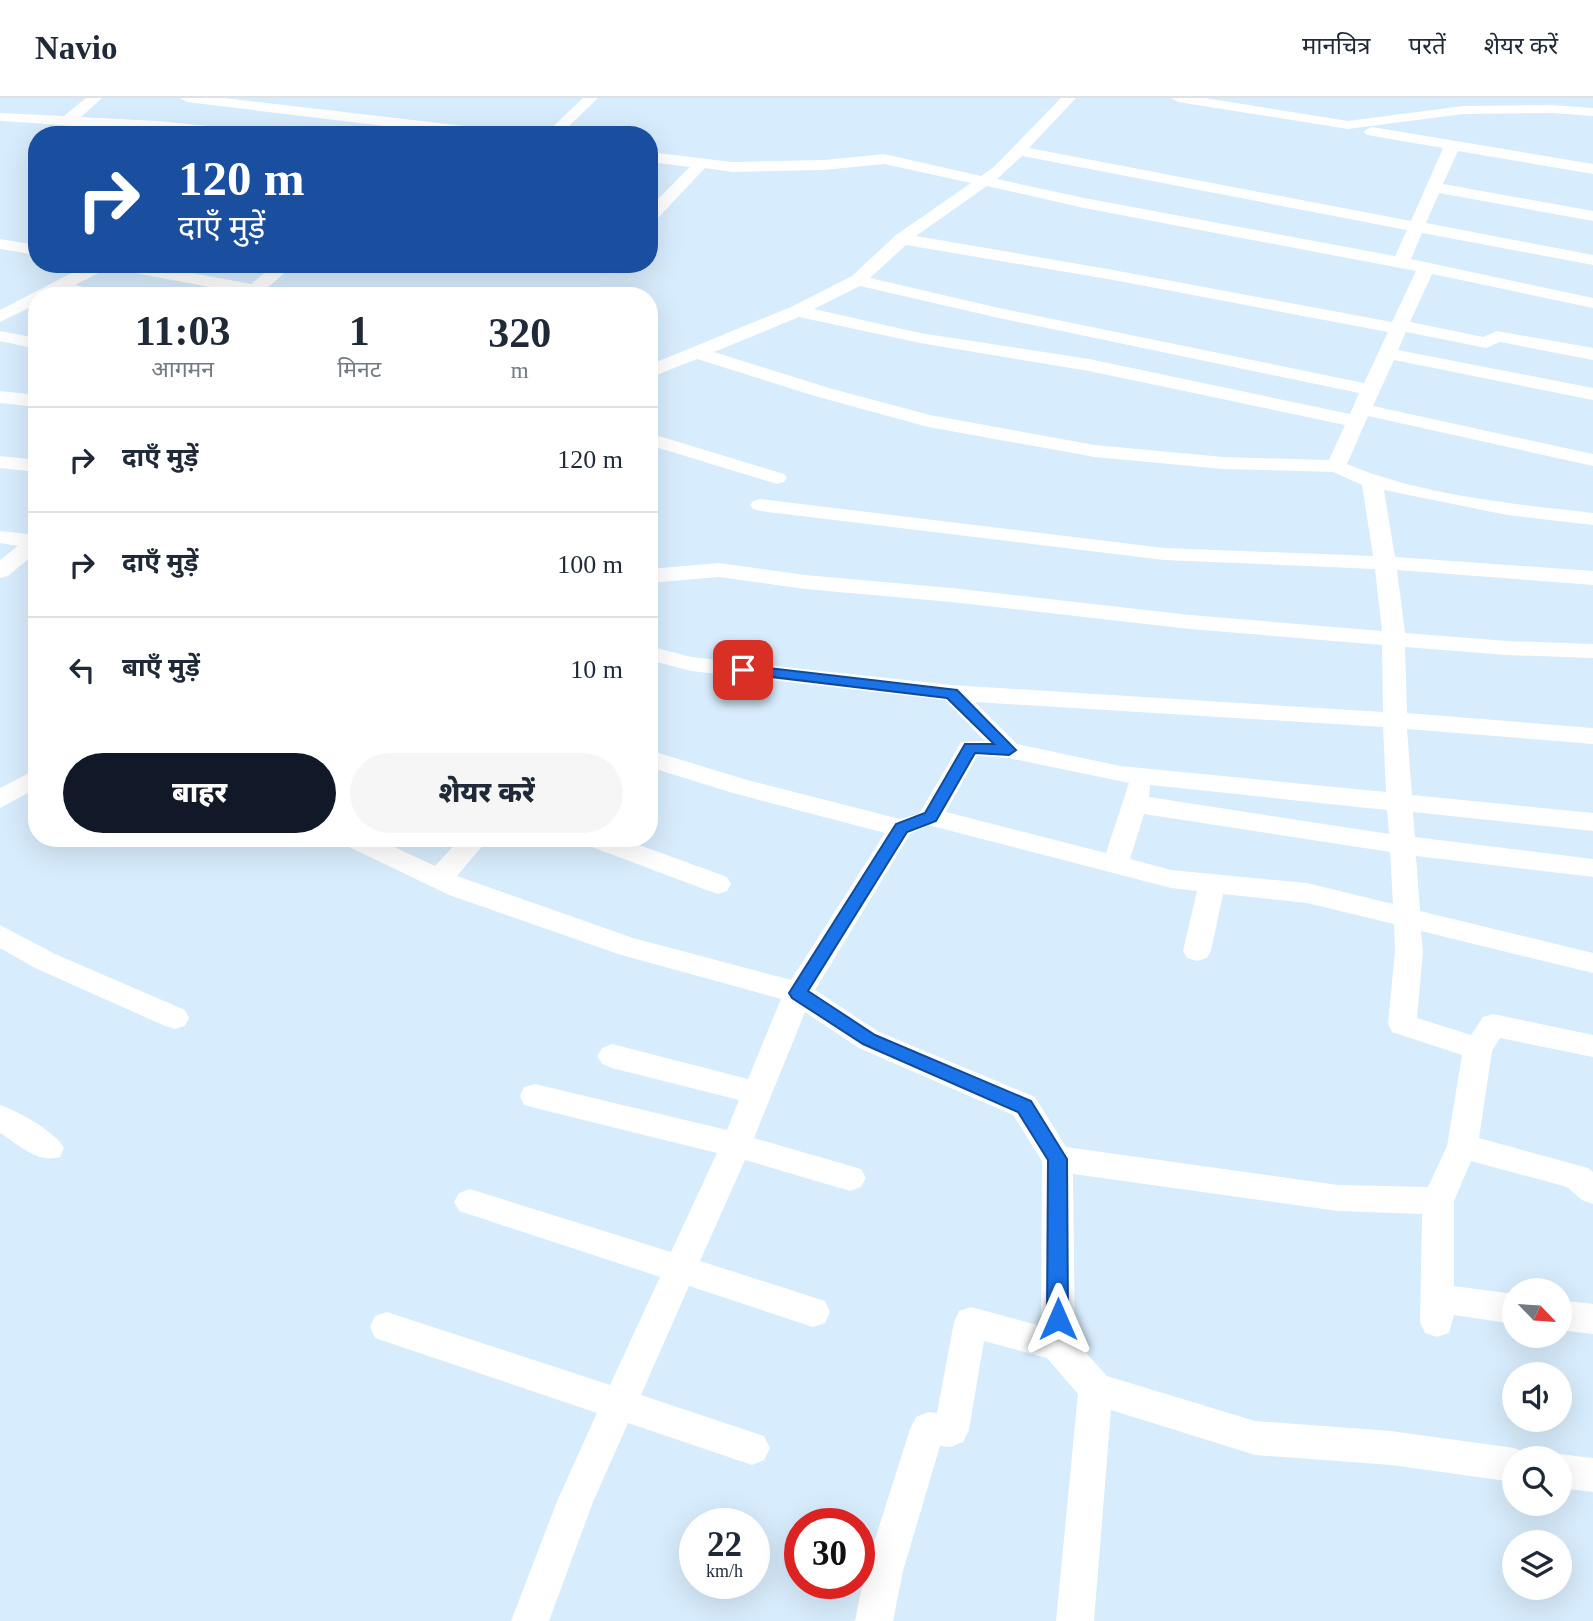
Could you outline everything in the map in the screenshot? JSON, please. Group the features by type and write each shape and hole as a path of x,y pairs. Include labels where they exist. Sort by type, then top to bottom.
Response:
{"street":[{"path":"68,120 95,98"},
{"path":"158,125 193,98 425,126"},
{"path":"561,126 591,98"},
{"path":"658,368 797,311 858,280 902,239 1001,169 1069,98"},
{"path":"1178,98 1593,169"},
{"path":"1482,98 1551,109"},
{"path":"1325,123 1348,125 1383,122 1463,110 1551,109 1593,112"},
{"path":"0,117 167,126"},
{"path":"1401,262 1451,146"},
{"path":"1019,151 1593,260"},
{"path":"658,159 732,167 824,165 884,159 1593,303"},
{"path":"658,200 702,163"},
{"path":"1434,187 1593,216"},
{"path":"902,239 1486,343 1497,336 1593,355"},
{"path":"0,244 28,249"},
{"path":"1336,466 1426,268"},
{"path":"58,287 85,273"},
{"path":"157,273 223,287"},
{"path":"259,287 277,273"},
{"path":"858,280 999,313 1362,407 1593,460"},
{"path":"3,312 28,301"},
{"path":"797,311 920,338 1362,407"},
{"path":"0,336 28,342"},
{"path":"695,352 822,392 928,421 1095,452 1223,463 1336,466 1372,482 1507,509 1593,519"},
{"path":"1387,353 1593,394"},
{"path":"0,397 28,400"},
{"path":"658,442 777,478"},
{"path":"0,462 28,465"},
{"path":"1372,482 1393,612 1395,720 1409,951 1402,1024 1478,1049"},
{"path":"760,505 1164,554 1385,563 1593,578"},
{"path":"0,537 28,540"},
{"path":"0,571 28,548"},
{"path":"658,575 719,570 805,582 951,595 1190,622 1393,636 1507,648 1593,652"},
{"path":"658,655 691,664 952,694 1395,720 1593,736"},
{"path":"952,694 1009,750"},
{"path":"530,1621 576,1499 736,1145 798,993 970,748 1009,750 1142,776 1593,822"},
{"path":"658,761 743,787 916,822 1171,879 1307,893 1593,963"},
{"path":"1115,865 1142,776"},
{"path":"0,799 28,782"},
{"path":"1135,804 1402,845 1593,867"},
{"path":"371,847 458,888 628,947 798,993 869,1040 1024,1106 1057,1159 1058,1346"},
{"path":"439,879 467,847"},
{"path":"617,847 718,884"},
{"path":"1197,951 1212,884"},
{"path":"0,935 45,961 175,1018"},
{"path":"1502,1308 1437,1310 1438,1201 1462,1146 1478,1049 1493,1025 1593,1046"},
{"path":"612,1056 757,1093"},
{"path":"535,1096 736,1145 850,1178"},
{"path":"0,1116 49,1148"},
{"path":"1462,1146 1577,1177 1593,1191"},
{"path":"1057,1159 1338,1198 1438,1201"},
{"path":"470,1202 813,1312"},
{"path":"1572,1317 1593,1319"},
{"path":"874,1621 884,1571 928,1429 951,1430 971,1322 1058,1346 1096,1390 1255,1438 1391,1448 1502,1463"},
{"path":"387,1327 752,1448"},
{"path":"1075,1621 1096,1390"},
{"path":"1572,1473 1593,1475"}],"route":[{"path":"743,670 952,694 1009,750 970,748 930,817 901,828 798,993 869,1040 1024,1106 1057,1159 1058,1319"}]}
